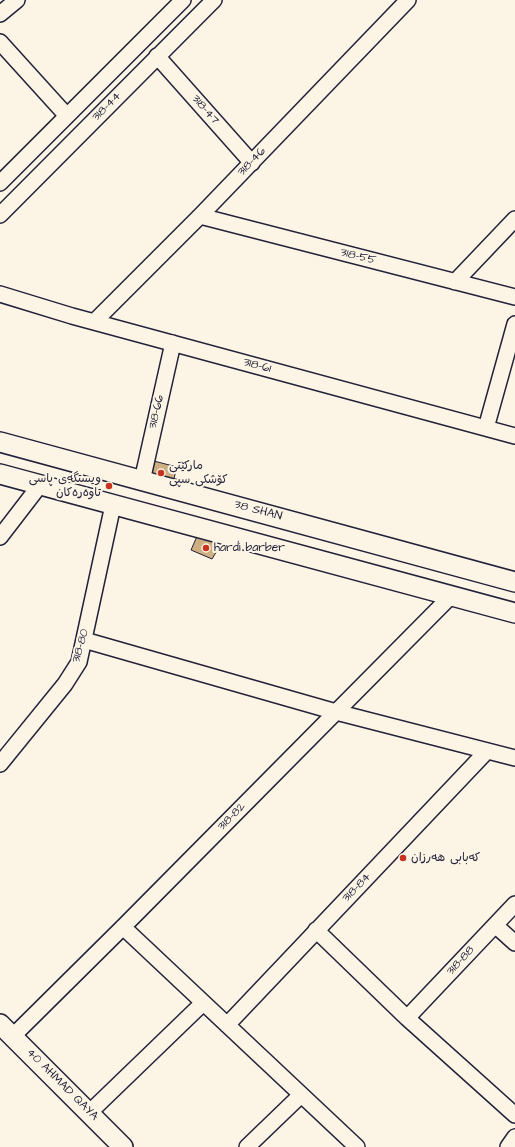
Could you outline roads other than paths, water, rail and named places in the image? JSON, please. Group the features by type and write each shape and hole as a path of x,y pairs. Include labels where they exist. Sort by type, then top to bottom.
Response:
{"street":[{"path":"0,14 17,0"},
{"path":"0,183 183,0"},
{"name":"318-44","path":"0,215 214,0"},
{"name":"318-46","path":"94,322 252,163 408,0"},
{"path":"0,42 67,116"},
{"name":"318-47","path":"157,56 252,163"},
{"name":"318-55","path":"200,216 515,297"},
{"path":"455,282 515,219"},
{"name":"318-61","path":"0,294 94,322 515,436"},
{"path":"486,428 515,324"},
{"name":"318-66","path":"142,480 172,343"},
{"name":"38 SHAN","path":"0,442 515,582"},
{"path":"0,474 515,613"},
{"path":"114,505 142,480"},
{"path":"0,537 40,485"},
{"name":"318-80","path":"0,764 65,684 79,662 114,505"},
{"name":"318-82","path":"6,1030 123,927 450,596"},
{"path":"84,640 336,712 515,758"},
{"name":"318-84","path":"227,1025 487,751"},
{"name":"318-88","path":"407,1018 515,904"},
{"path":"495,926 515,943"},
{"path":"123,927 357,1147"},
{"path":"316,930 407,1018 515,1115"},
{"path":"89,1113 203,1003"},
{"name":"40 AHMAD QAYA","path":"6,1030 89,1113 115,1144"},
{"path":"247,1147 301,1095"},
{"path":"508,1147 515,1137"}],"place":[{"name":"مارکێتی کۆشکی سپی","path":"161,473"},
{"name":"ویستگەی پاسی تاوەرەکان","path":"109,486"},
{"name":"hardi barber","path":"206,548"},
{"name":"کەبابی هەرزان","path":"403,858"}]}
